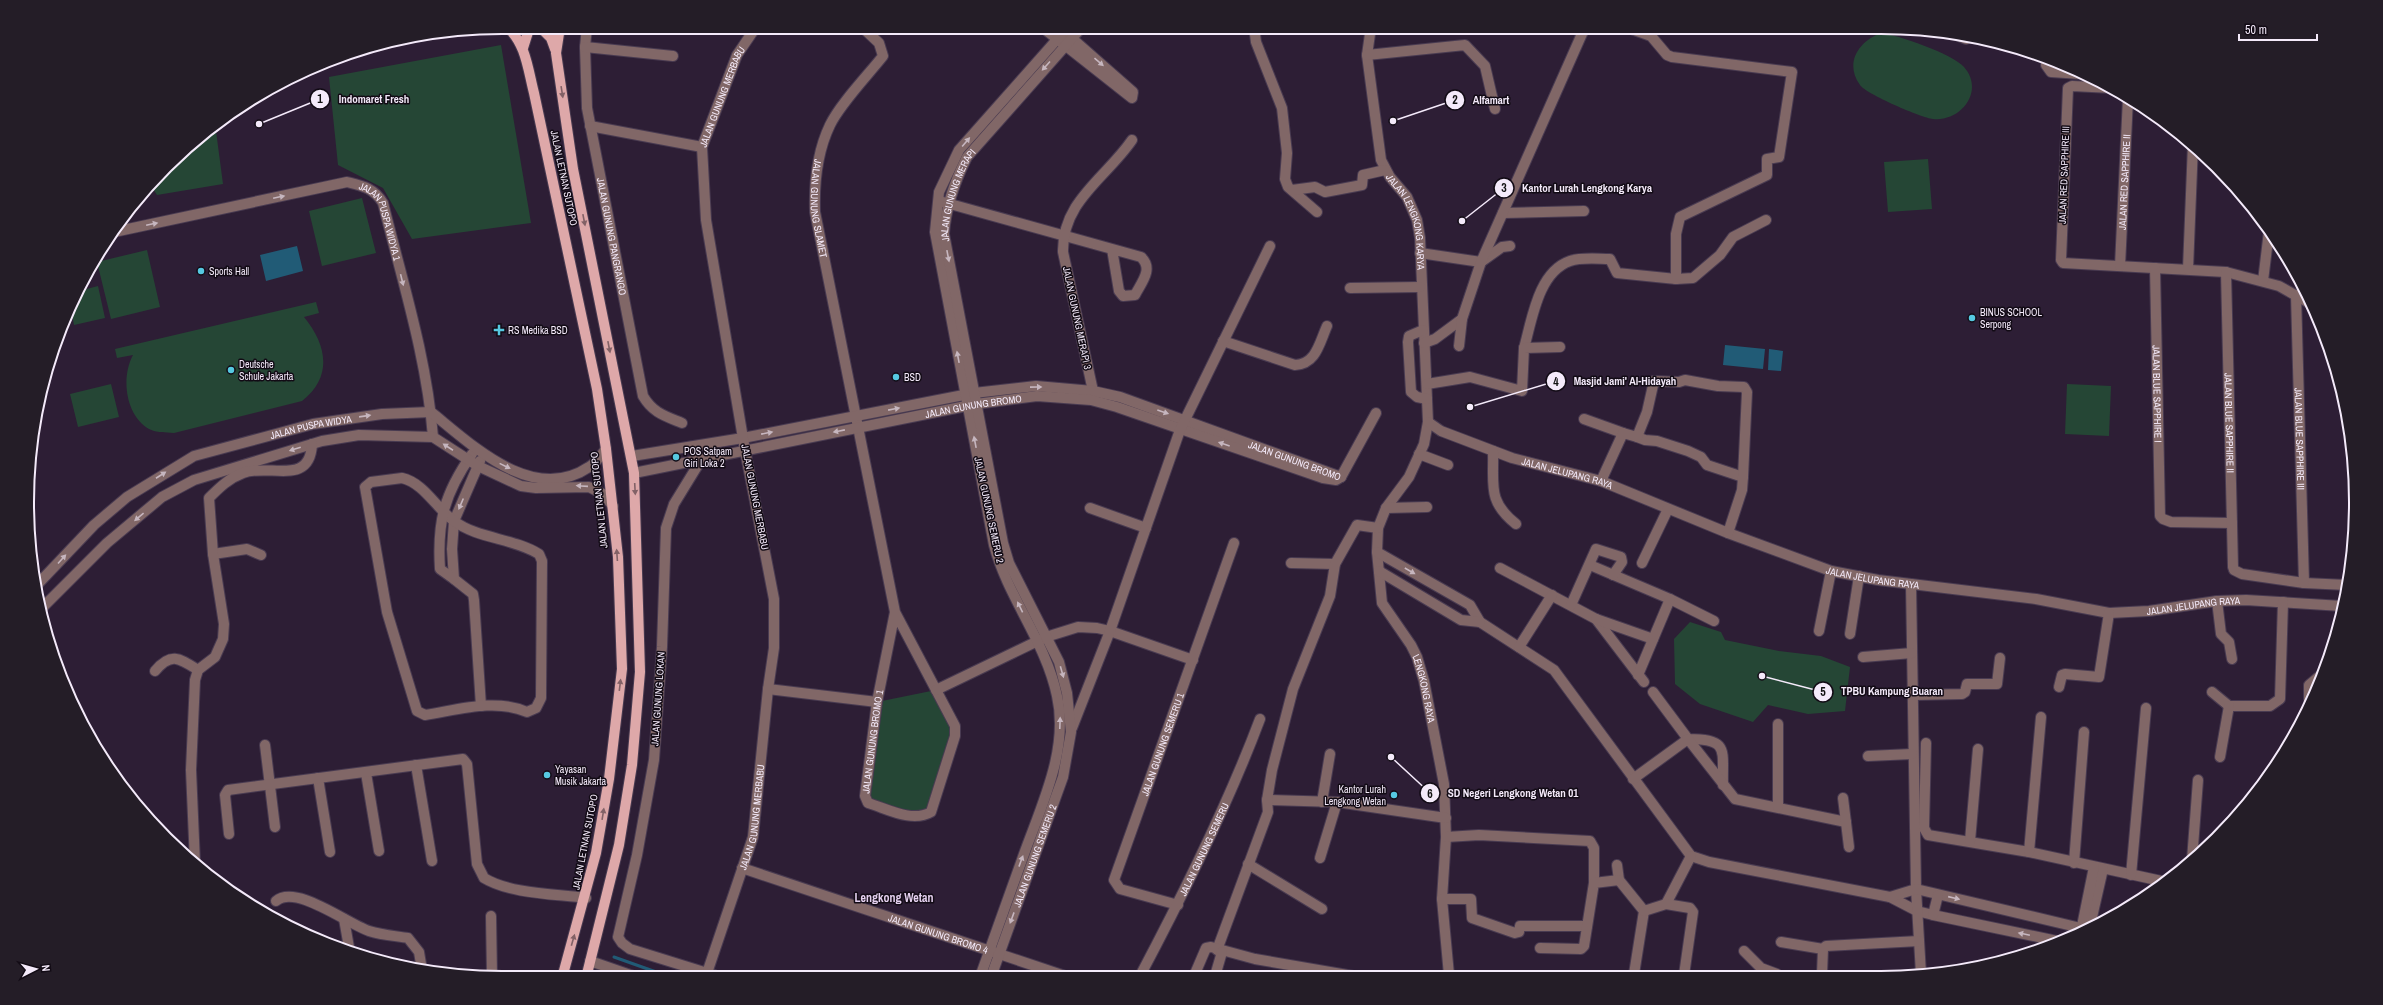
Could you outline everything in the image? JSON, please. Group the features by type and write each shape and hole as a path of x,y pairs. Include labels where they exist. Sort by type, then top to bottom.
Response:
{"main road":[{"name":"JALAN LETNAN SUTOPO","path":"514,34 518,38 523,48 534,93 597,389 613,506 622,669 609,779 596,853 586,898 564,971"},
{"path":"523,48 527,34"},
{"path":"547,34 551,38 556,53"},
{"name":"JALAN LETNAN SUTOPO","path":"559,34 556,53 574,169 632,456 634,473 640,672 632,765 619,845 588,971"}],"street":[{"name":"JALAN GUNUNG PANGRANGO","path":"586,34 585,47 587,108 643,396 649,406 657,414 682,423"},
{"name":"JALAN GUNUNG MERBABU","path":"708,971 753,837 768,689 774,648 774,599 745,450 706,220 702,146 737,55 751,34"},
{"name":"JALAN GUNUNG SLAMET","path":"855,416 816,212 814,185 819,157 830,124 883,56 879,43 869,34"},
{"path":"1050,34 1132,98 1134,95 1133,92 1069,34"},
{"name":"JALAN GUNUNG MERAPI","path":"971,399 944,234 948,203 955,180 967,158 1060,43 1064,34"},
{"path":"1255,34 1256,42 1282,108 1287,153 1285,179 1292,190 1317,212"},
{"name":"JALAN LENGKONG KARYA","path":"1370,34 1366,55 1380,160 1385,170 1412,205 1420,238 1420,287 1428,422"},
{"path":"1458,346 1462,319 1481,262 1582,34"},
{"path":"1645,34 1651,36 1667,55 1672,57 1793,73 1779,145 1779,157 1767,159 1767,175 1680,217 1676,234 1676,279"},
{"name":"JALAN GUNUNG MERAPI","path":"971,399 935,232 939,192 959,150 1060,43"},
{"path":"1366,55 1465,45 1485,66 1495,109"},
{"path":"585,47 673,56"},
{"path":"2048,65 2051,72 2067,73"},
{"name":"JALAN RED SAPPHIRE III","path":"2097,87 2072,86 2068,88 2062,262 2065,264 2120,266"},
{"name":"JALAN RED SAPPHIRE II","path":"2120,266 2128,105"},
{"path":"590,126 702,146"},
{"name":"JALAN GUNUNG MERAPI 3","path":"1092,396 1064,252 1063,235 1070,215 1080,199 1132,140"},
{"path":"2188,270 2193,153"},
{"path":"1292,190 1315,187 1325,192 1362,185 1363,175 1385,170"},
{"name":"JALAN PUSPA WIDYA 1","path":"121,230 347,182 363,186 377,193 383,203 415,331 431,412 433,437"},
{"path":"937,201 948,203 1141,257 1147,262 1148,269 1134,295 1123,296 1119,291 1112,249"},
{"path":"1504,213 1584,211"},
{"path":"1426,384 1470,377 1522,391 1524,348 1543,283 1568,262 1610,259 1617,273 1676,279 1693,278 1720,254 1733,237 1766,220"},
{"path":"2263,281 2268,239"},
{"name":"JALAN GUNUNG SEMERU 2","path":"984,971 995,952 1063,778 1071,732 1110,631 1180,430 1270,246"},
{"path":"1420,253 1481,262 1502,247 1510,246"},
{"path":"2120,266 2226,272 2263,281 2303,299"},
{"name":"JALAN BLUE SAPPHIRE I","path":"2155,268 2160,512 2163,519 2171,522 2232,523"},
{"name":"JALAN BLUE SAPPHIRE II","path":"2226,272 2233,567 2237,572 2304,583"},
{"path":"1350,288 1420,287"},
{"name":"JALAN BLUE SAPPHIRE III","path":"2296,295 2304,583"},
{"path":"1424,343 1435,339 1462,319"},
{"path":"1223,341 1295,364 1304,364 1311,360 1326,326"},
{"path":"1423,330 1409,336 1408,342 1412,392 1416,397 1427,399"},
{"path":"1524,348 1560,347"},
{"path":"1637,437 1647,412 1654,381 1679,382 1685,380 1718,386 1744,387 1747,392 1742,490 1728,533"},
{"name":"JALAN GUNUNG BROMO","path":"632,456 743,438 855,416 971,399 1037,396 1092,396 1120,397 1185,419 1341,477"},
{"name":"JALAN GUNUNG BROMO","path":"1092,396 1180,430 1323,478 1336,480 1341,477"},
{"name":"JALAN GUNUNG BROMO","path":"634,473 858,428 971,399"},
{"name":"JALAN GUNUNG SEMERU 2","path":"971,399 1003,543 1009,563 1059,662 1067,693 1071,732 1057,749"},
{"name":"JALAN GUNUNG SEMERU 2","path":"971,399 999,564 1049,666 1057,696 1060,720 1053,773 995,952 992,971"},
{"path":"431,412 479,451 527,476 562,479 574,476 591,466 606,450"},
{"name":"JALAN PUSPA WIDYA","path":"41,582 94,525 128,496 194,456 313,424 382,414 431,412"},
{"path":"1341,477 1376,412"},
{"name":"JALAN GUNUNG BROMO 1","path":"855,416 895,612 955,726 955,736 931,812 922,818 911,817 868,803 865,800 877,702 895,612"},
{"path":"1584,420 1645,440 1656,440 1688,451 1701,457 1707,464 1743,477"},
{"name":"JALAN JELUPANG RAYA","path":"1428,422 1441,431 1493,451 1601,481 1728,533 1831,571 1911,584 2036,599 2109,613 2149,610 2217,600 2337,606"},
{"name":"LENGKONG RAYA","path":"1428,422 1419,454 1409,476 1386,508 1378,528 1376,552 1382,603 1411,645 1424,681 1443,778 1446,836 1442,899 1449,971"},
{"path":"1601,481 1623,433"},
{"name":"JALAN PUSPA WIDYA","path":"45,605 107,543 162,497 194,480 312,444 359,435 433,437"},
{"path":"433,437 478,466 521,486 536,488 589,487 599,492 613,506"},
{"path":"195,856 191,770 194,689 198,670 215,657 223,639 224,624 213,554 208,498 224,483 243,473 256,469 291,471 304,466 311,458 312,444"},
{"path":"479,451 468,460 457,478 442,511 438,544 440,569 473,594 481,706"},
{"path":"454,580 452,549 454,521 478,466 479,451"},
{"path":"1493,451 1494,498 1502,513 1516,524"},
{"path":"1419,454 1448,465"},
{"name":"JALAN GUNUNG LOKAN","path":"701,460 674,504 666,528 662,647 654,760 637,855 619,934 622,943 630,949 701,971"},
{"path":"402,478 410,480 454,521 466,528 534,551 539,554 542,561 541,698 536,708 527,712 515,707 481,706 425,715 417,710 387,612 365,487 371,482 402,478"},
{"path":"1386,508 1426,507"},
{"path":"1090,508 1146,528"},
{"path":"1642,563 1668,509"},
{"path":"1216,971 1220,951 1248,864 1268,812 1267,800 1275,757 1293,689 1330,596 1335,564 1356,525 1378,528"},
{"name":"JALAN GUNUNG SEMERU 1","path":"1178,905 1120,889 1114,880 1194,660 1234,542"},
{"path":"1571,605 1590,565 1594,551 1598,548 1620,557 1622,562 1613,575"},
{"path":"213,554 248,549 261,555"},
{"path":"1376,552 1470,605 1480,622 1554,670 1634,781 1691,856 1709,862 1890,897 1917,911 2049,939"},
{"path":"1290,563 1335,564"},
{"path":"1590,565 1670,599 1714,622"},
{"path":"1500,568 1596,619 1653,639"},
{"path":"1379,571 1461,620 1480,622"},
{"path":"1819,631 1831,571"},
{"path":"1850,634 1859,576"},
{"path":"2304,583 2342,585"},
{"path":"1911,584 1912,754 1916,890 1921,969"},
{"path":"1440,607 1448,593"},
{"path":"1519,648 1552,595"},
{"path":"1596,619 1641,678 1653,639 1670,599"},
{"path":"2217,600 2220,634 2229,642 2232,659"},
{"path":"2212,692 2229,706 2270,706 2280,699 2283,602"},
{"path":"2059,687 2062,675 2065,674 2099,677 2109,613"},
{"path":"936,690 1046,637 1078,626 1110,631 1194,660"},
{"path":"1863,658 1912,652"},
{"path":"155,672 168,658 183,660 198,670"},
{"path":"1912,695 1962,694 1968,684 1997,684 2000,658"},
{"path":"2309,691 2309,685 2313,681"},
{"path":"768,689 877,702"},
{"path":"1653,692 1735,799 1846,822"},
{"path":"2220,757 2229,706"},
{"path":"2131,875 2146,708"},
{"path":"2029,852 2042,716"},
{"name":"JALAN GUNUNG SEMERU","path":"1143,971 1178,905 1248,751 1260,719"},
{"path":"1778,724 1778,807"},
{"path":"2074,862 2084,732"},
{"path":"1634,781 1690,740 1714,740 1719,745 1722,753 1723,785"},
{"path":"1926,743 1925,831 1928,835 2029,852 2157,880"},
{"path":"265,745 271,784 275,827"},
{"path":"1970,841 1978,750"},
{"path":"1322,802 1330,754"},
{"path":"1868,756 1912,754"},
{"path":"229,834 226,792 271,784 366,773 458,759 466,761 477,864 484,878 502,885 524,890 586,898"},
{"path":"416,765 432,861"},
{"path":"366,773 379,851"},
{"path":"318,778 330,852"},
{"path":"2193,852 2198,780"},
{"path":"1843,798 1849,847"},
{"path":"1267,800 1337,802 1446,818"},
{"path":"1320,858 1337,802"},
{"path":"1446,836 1479,835 1590,841 1594,848 1594,883 1587,926 1581,949 1540,948"},
{"path":"1666,904 1691,856"},
{"path":"1248,864 1322,909"},
{"path":"1617,865 1619,880 1644,911 1634,971"},
{"name":"JALAN GUNUNG BROMO 4","path":"742,868 1050,971"},
{"path":"2085,924 2098,868"},
{"path":"1594,883 1619,880"},
{"path":"1890,897 1916,890 2079,927"},
{"path":"1933,915 1938,895"},
{"path":"276,902 281,897 289,896 306,900 369,931 408,938 419,952 421,964"},
{"path":"1442,899 1471,899 1472,918 1515,933 1519,932 1520,926 1587,926"},
{"path":"1644,911 1666,904 1690,908 1693,912 1685,971"},
{"path":"491,916 492,971"},
{"path":"344,919 349,945"},
{"path":"1781,942 1823,949 1829,945 1919,940"},
{"path":"1196,971 1206,948 1322,971"},
{"path":"1822,971 1823,949"},
{"path":"1744,951 1761,968 1769,971"},
{"path":"590,960 619,971"}],"green space":[{"path":"1880,34 1900,37 1949,56 1958,62 1964,67 1970,76 1972,86 1971,95 1967,103 1953,116 1943,119 1933,119 1907,110 1864,89 1855,77 1853,69 1854,61 1860,47 1873,37"},
{"path":"501,45 531,223 412,239 383,188 338,165 329,77"},
{"path":"216,132 223,184 157,195 154,190 171,171"},
{"path":"1928,159 1932,209 1888,212 1884,162"},
{"path":"362,198 376,253 322,266 309,211"},
{"path":"147,250 160,307 111,319 98,266 101,261"},
{"path":"98,286 105,318 74,325 73,317 85,289"},
{"path":"316,302 319,313 304,317 318,339 322,350 322,371 319,382 312,392 302,401 174,433 158,432 149,429 141,423 135,415 130,405 126,384 129,364 133,355 117,358 115,349"},
{"path":"111,384 119,417 78,427 70,394"},
{"path":"2067,384 2111,386 2109,436 2065,434"},
{"path":"1690,622 1721,632 1725,640 1779,651 1821,656 1850,667 1845,711 1808,714 1768,705 1753,722 1700,704 1675,684 1674,639"},
{"path":"936,690 955,726 931,812 922,818 865,800 877,702"}],"water":[{"path":"297,246 303,271 266,281 260,255"},
{"path":"1725,345 1765,349 1763,369 1723,365"},
{"path":"1769,349 1783,351 1781,371 1768,370"}],"waterway":[{"path":"614,957 653,971"}],"place":[{"name":"Alfamart","path":"1393,121"},
{"name":"Indomaret Fresh","path":"259,124"},
{"name":"Kantor Lurah Lengkong Karya","path":"1462,221"},
{"name":"Sports Hall","path":"201,271"},
{"name":"BINUS SCHOOL Serpong","path":"1972,318"},
{"name":"RS Medika BSD","path":"499,330"},
{"name":"Deutsche Schule Jakarta","path":"231,370"},
{"name":"BSD","path":"896,377"},
{"name":"Masjid Jami' Al-Hidayah","path":"1470,407"},
{"name":"POS Satpam Giri Loka 2","path":"676,457"},
{"name":"TPBU Kampung Buaran","path":"1762,676"},
{"name":"SD Negeri Lengkong Wetan 01","path":"1391,757"},
{"name":"Yayasan Musik Jakarta","path":"547,775"},
{"name":"Kantor Lurah Lengkong Wetan","path":"1394,795"}],"district":[{"name":"Lengkong Wetan","path":"894,898"}]}
